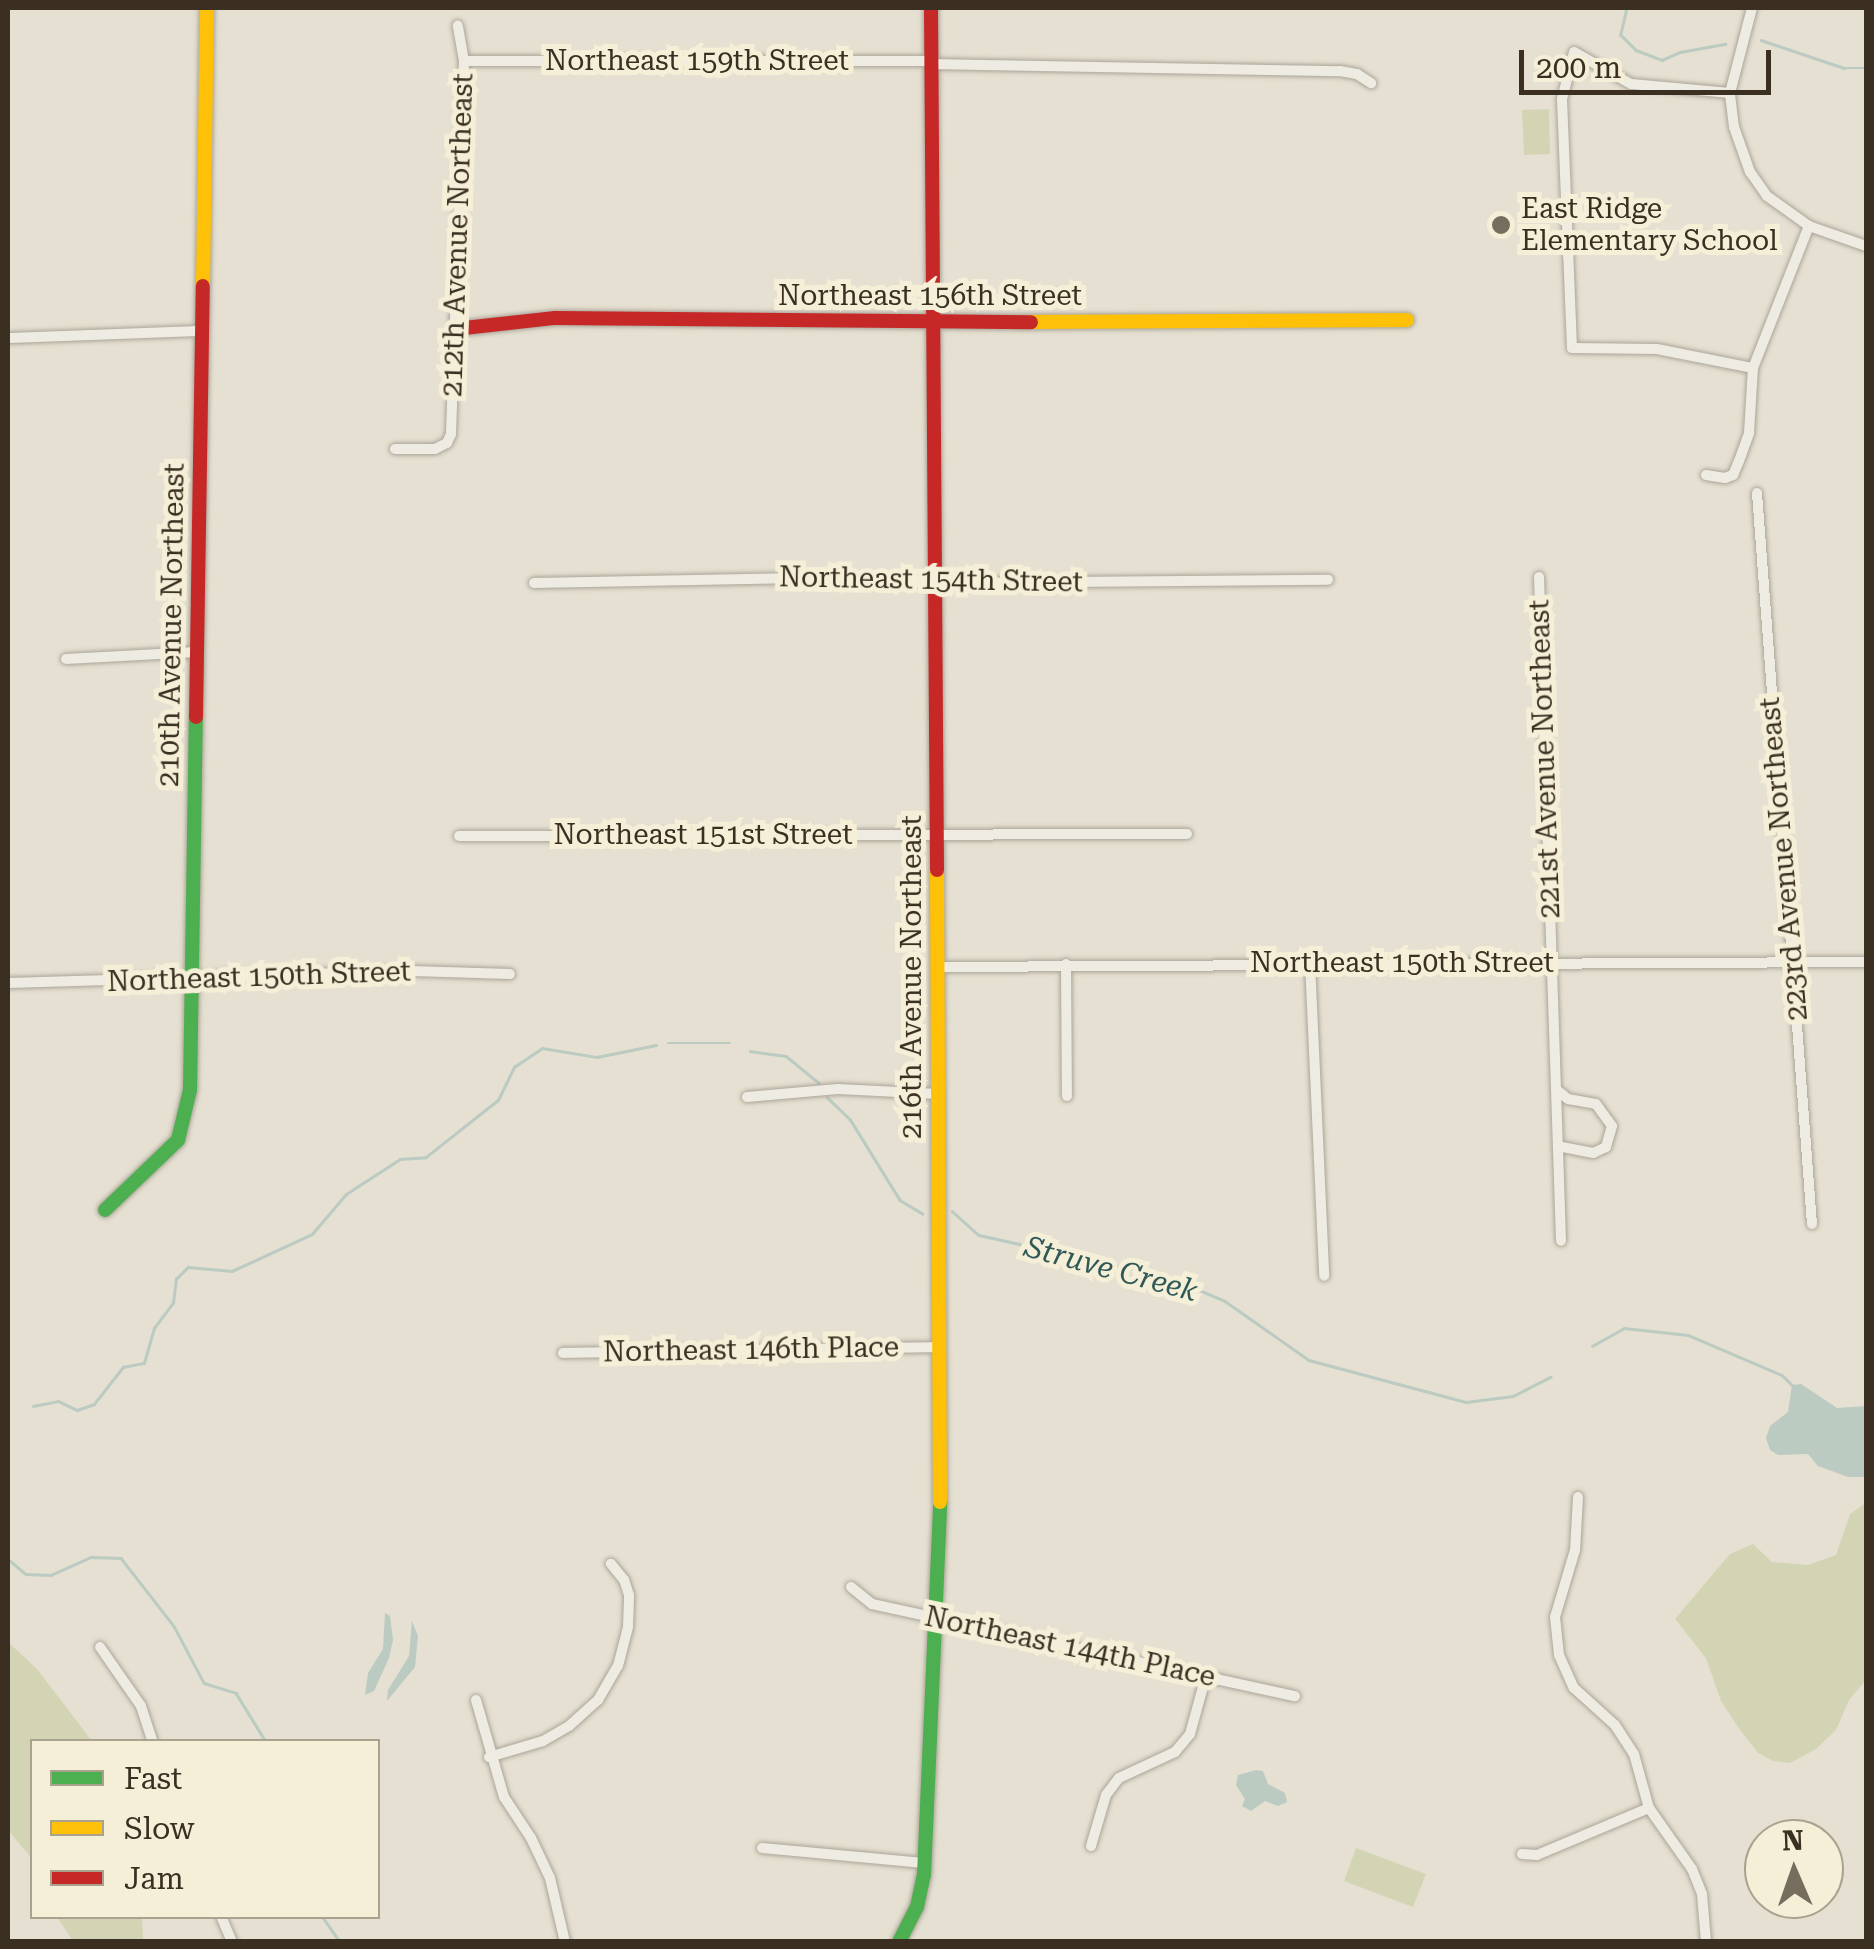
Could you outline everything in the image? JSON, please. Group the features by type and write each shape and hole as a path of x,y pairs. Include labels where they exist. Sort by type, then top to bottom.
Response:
{"street":[{"name":"210th Avenue Northeast","path":"105,1210 171,1150 187,1116 192,1043 189,981 207,8"},
{"name":"216th Avenue Northeast","path":"899,1942 916,1906 924,1863 936,1618 940,1347 931,8"},
{"path":"1752,8 1730,93 1734,127 1750,172 1785,212 1808,226 1866,246"},
{"name":"212th Avenue Northeast","path":"395,449 435,449 447,444 464,60 458,26"},
{"path":"1730,93 1630,84 1574,52 1562,100 1572,348 1657,348 1753,368"},
{"name":"Northeast 159th Street","path":"464,60 931,62 1340,71 1357,74 1370,83"},
{"path":"1706,475 1725,478 1733,474 1740,461 1749,434 1753,368 1808,226"},
{"name":"Northeast 156th Street","path":"454,330 555,318 933,322 1407,320"},
{"path":"8,338 200,331"},
{"name":"223rd Avenue Northeast","path":"1756,493 1812,1224"},
{"name":"221st Avenue Northeast","path":"1539,577 1561,1148 1561,1241"},
{"name":"Northeast 154th Street","path":"534,583 1328,580"},
{"path":"66,659 196,652"},
{"name":"Northeast 151st Street","path":"459,836 1187,834"},
{"path":"1310,962 1324,1276"},
{"name":"Northeast 150th Street","path":"938,967 1866,962"},
{"path":"1066,964 1067,1096"},
{"name":"Northeast 150th Street","path":"8,983 189,981 412,971 510,974"},
{"path":"748,1097 838,1089 938,1094"},
{"path":"1558,1090 1568,1099 1596,1104 1612,1126 1606,1147 1593,1152 1561,1148"},
{"name":"Northeast 146th Place","path":"562,1353 940,1347"},
{"path":"1578,1497 1575,1550 1558,1597 1556,1640 1565,1671 1588,1703 1627,1740 1649,1808 1692,1869 1706,1904 1706,1942"},
{"path":"489,1757 543,1740 569,1726 598,1700 618,1666 628,1628 629,1595 624,1580 611,1564"},
{"name":"Northeast 144th Place","path":"851,1587 872,1604 1295,1696"},
{"path":"100,1647 141,1706 153,1739"},
{"path":"1092,1846 1106,1796 1119,1778 1137,1766 1175,1752 1190,1734 1206,1676"},
{"path":"476,1700 489,1757 504,1797 542,1858 564,1942"},
{"path":"1522,1854 1537,1855 1649,1808"},
{"path":"762,1848 924,1863"}],"green space":[{"path":"1549,109 1550,154 1524,155 1522,110"},
{"path":"1866,1503 1866,1680 1849,1700 1836,1730 1816,1749 1790,1763 1773,1761 1758,1753 1738,1727 1721,1701 1706,1658 1675,1619 1730,1554 1753,1544 1772,1562 1808,1565 1836,1555 1850,1514"},
{"path":"8,1642 37,1669 90,1739 30,1739 30,1857 8,1830"},
{"path":"1356,1848 1426,1874 1413,1907 1344,1881"},
{"path":"58,1919 142,1919 143,1941 73,1941"}],"shaded area":[{"path":"1801,1384 1837,1408 1866,1406 1866,1477 1848,1477 1818,1466 1808,1454 1778,1455 1770,1450 1766,1438 1770,1426 1788,1412 1792,1385"},
{"path":"385,1613 390,1616 393,1640 389,1658 374,1691 365,1695 368,1673 383,1649"},
{"path":"412,1621 418,1636 415,1667 387,1701 388,1690 409,1656"},
{"path":"1263,1771 1268,1784 1285,1793 1287,1802 1278,1806 1265,1801 1251,1811 1242,1806 1245,1799 1236,1785 1238,1775"}],"waterway":[{"path":"1627,8 1621,35 1636,50 1662,60 1680,52 1725,44"},
{"path":"1761,40 1844,68 1866,68"},
{"name":"Struve Creek","path":"668,1043 730,1043"},
{"name":"Struve Creek","path":"33,1406 58,1401 77,1410 94,1404 123,1367 144,1363 154,1328 173,1303 176,1279 188,1267 232,1271 312,1234 346,1194 400,1159 426,1157 498,1100 514,1067 542,1048 597,1057 656,1045"},
{"name":"Struve Creek","path":"750,1051 786,1056 819,1083"},
{"name":"Struve Creek","path":"827,1097 850,1119 900,1200 922,1213"},
{"name":"Struve Creek","path":"952,1211 979,1235 1168,1277 1225,1301 1309,1360 1466,1402 1513,1396 1550,1377"},
{"name":"Struve Creek","path":"1592,1346 1624,1328 1688,1335 1782,1375 1792,1385"},
{"path":"8,1559 26,1574 51,1575 91,1557 121,1558 174,1626 204,1683 236,1693 264,1739"},
{"path":"324,1919 340,1942"}],"traffic: fast":[{"path":"105,1210 178,1140 190,1090 196,717"},
{"path":"899,1942 917,1907 924,1875 940,1502"}],"traffic: slow":[{"path":"203,286 207,8"},
{"path":"1031,322 1407,320"},
{"path":"937,870 940,1502"}],"traffic: jam":[{"path":"931,8 937,870"},
{"path":"196,717 203,286"},
{"path":"455,329 555,318 1031,322"}],"place":[{"name":"East Ridge Elementary School","path":"1501,225"}]}
